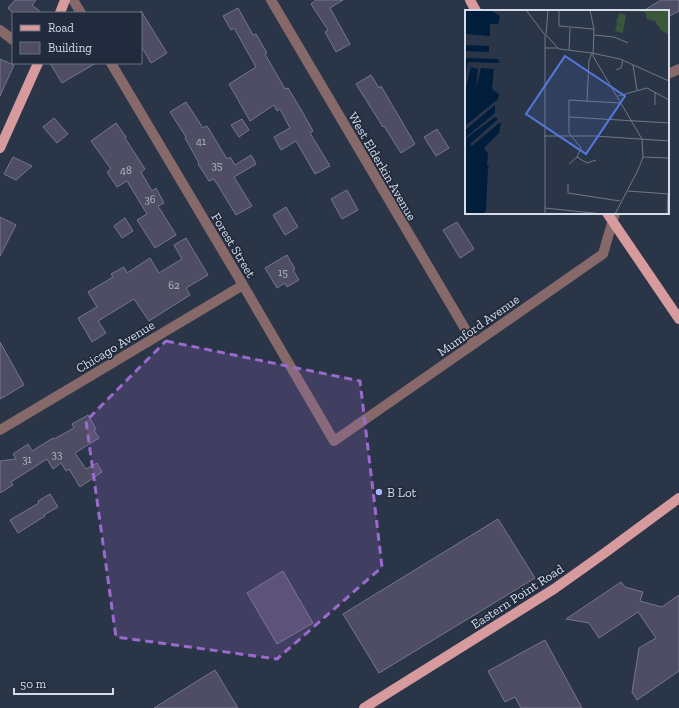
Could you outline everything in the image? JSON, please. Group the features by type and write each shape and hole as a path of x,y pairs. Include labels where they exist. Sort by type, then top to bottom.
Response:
{"main road":[{"path":"60,12 66,0"},
{"path":"470,0 475,10"},
{"path":"0,148 38,64"},
{"path":"611,216 679,318"},
{"name":"Eastern Point Road","path":"364,708 554,589 679,498"}],"street":[{"path":"73,0 80,12"},
{"name":"West Elderkin Avenue","path":"271,0 474,344"},
{"path":"0,30 12,39"},
{"name":"Forest Street","path":"112,64 334,441"},
{"path":"669,74 679,69"},
{"name":"Mumford Avenue","path":"334,441 603,254 611,216"},
{"name":"Chicago Avenue","path":"0,430 243,285"}],"highlighted area":[{"path":"166,341 360,381 382,567 277,659 116,637 86,421"}],"building":[{"path":"15,0 36,0 32,5 41,12 12,12 8,8"},
{"path":"316,0 343,0 330,8 350,44 336,52 325,32 328,30 311,4"},
{"path":"661,0 679,0 679,11 669,16 669,10 645,10"},
{"path":"238,8 253,35 256,34 267,53 265,54 285,89 288,88 303,113 313,131 310,133 330,166 315,174 296,141 281,150 274,137 290,128 280,109 277,111 274,105 250,121 229,84 256,67 234,28 231,30 223,16"},
{"path":"142,13 167,53 151,63 142,48"},
{"path":"0,59 14,65 0,96"},
{"path":"51,64 94,64 62,83"},
{"path":"371,75 379,88 381,86 415,144 401,153 356,84"},
{"path":"186,102 203,128 207,126 227,159 230,157 235,165 251,155 256,164 234,177 252,206 236,215 214,179 209,181 198,164 199,163 185,138 186,137 170,112"},
{"path":"54,118 68,134 57,143 43,127"},
{"path":"242,119 249,130 239,137 231,125"},
{"path":"116,123 145,169 141,172 152,191 156,188 164,203 158,206 176,235 155,248 137,220 147,214 127,181 117,187 107,172 111,169 91,141"},
{"path":"437,129 449,148 436,156 424,137"},
{"path":"13,157 32,166 16,180 4,174"},
{"path":"347,190 358,210 342,219 331,199"},
{"path":"286,207 298,227 285,235 273,215"},
{"path":"0,217 16,225 0,256"},
{"path":"125,218 133,231 122,238 114,226"},
{"path":"457,222 474,249 460,258 443,230"},
{"path":"186,238 208,275 186,288 190,295 149,321 134,299 98,321 106,333 92,342 78,318 97,307 88,292 113,277 111,274 124,267 127,273 150,258 159,273 182,259 174,245"},
{"path":"287,255 299,280 287,287 285,283 277,288 265,268"},
{"path":"0,342 24,385 0,399"},
{"path":"88,415 99,438 75,453 86,469 97,463 102,472 80,487 69,469 66,471 61,463 53,469 47,459 11,482 13,485 0,493 0,461 16,459 13,454 28,444 32,451 53,438 54,439 74,428 72,424"},
{"path":"50,494 58,507 18,533 10,520 39,503 38,501"},
{"path":"498,519 535,578 379,673 343,614"},
{"path":"283,571 313,623 277,644 247,593"},
{"path":"621,582 625,587 643,592 640,601 662,607 679,595 679,671 637,700 632,692 639,648 656,638 638,612 599,638 589,623 566,619"},
{"path":"545,640 582,708 521,708 515,697 505,702 488,671"},
{"path":"215,670 238,708 154,708"}],"place":[{"name":"B Lot","path":"379,492"}]}
